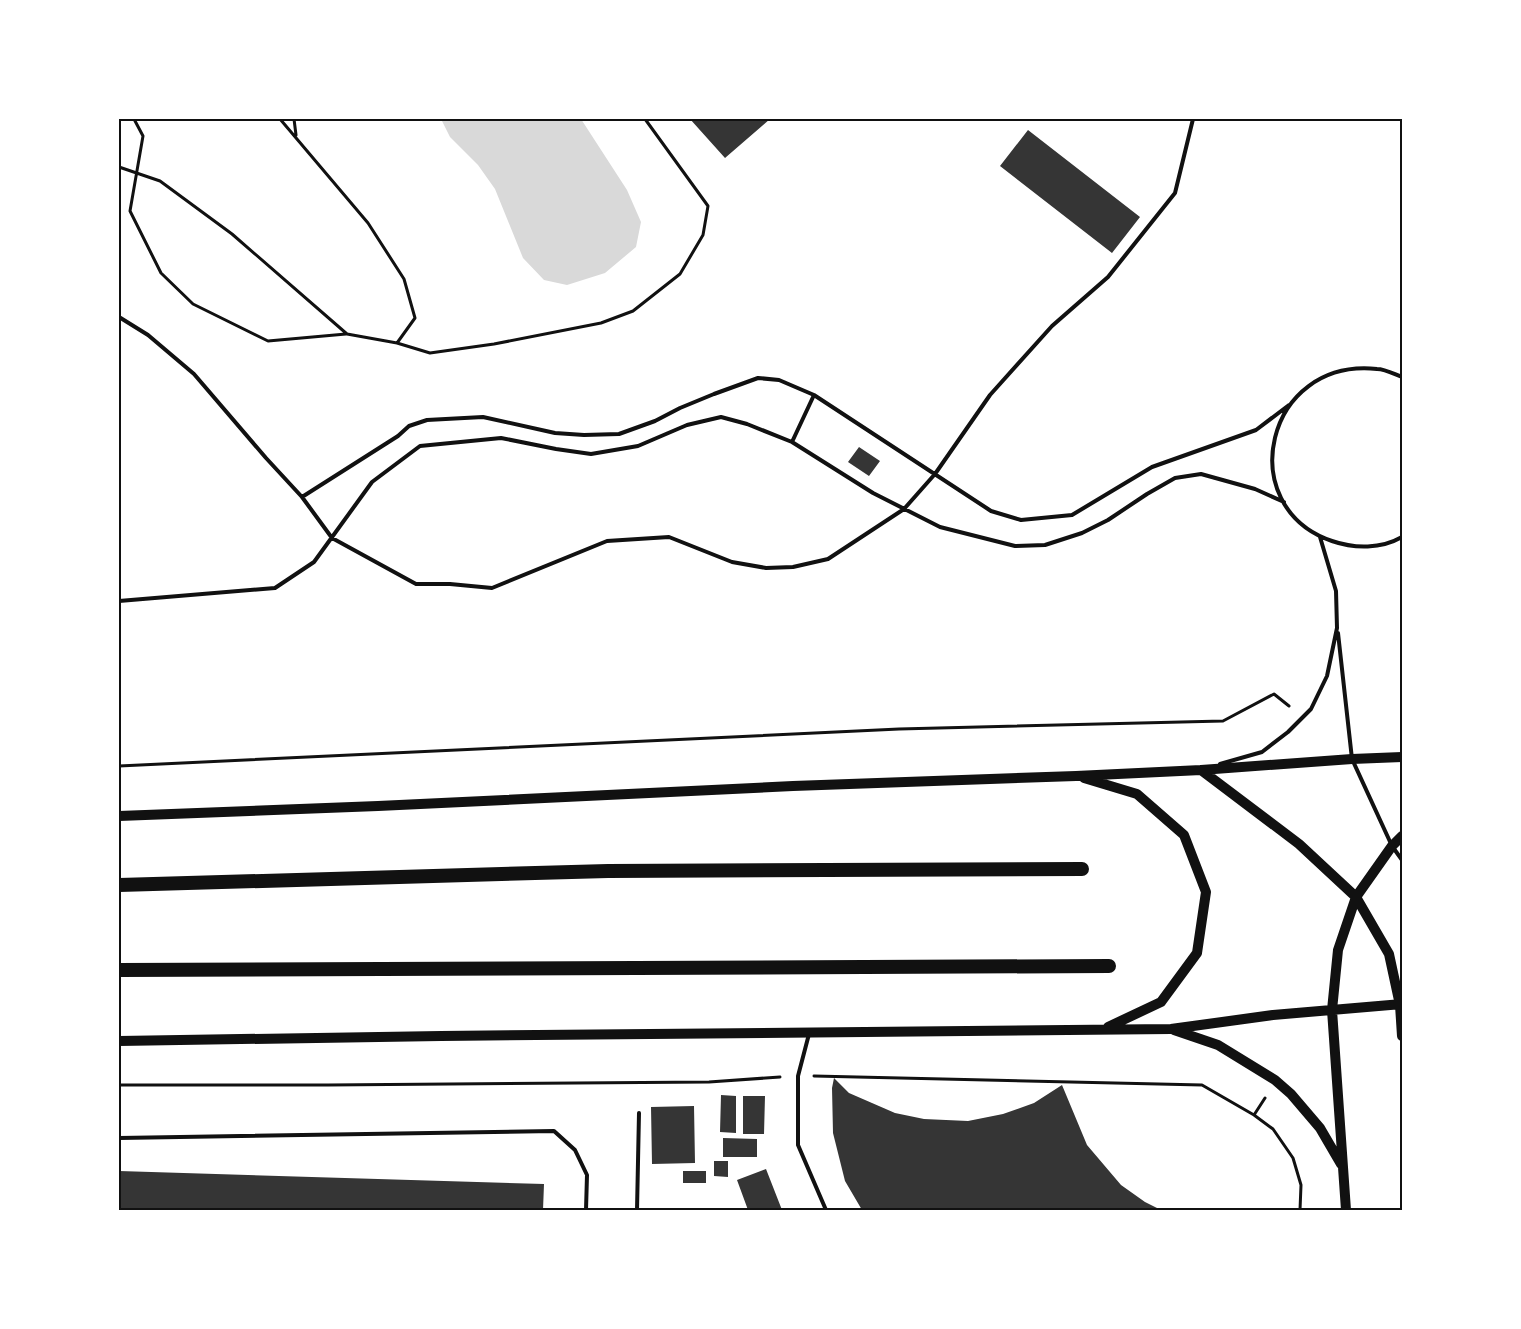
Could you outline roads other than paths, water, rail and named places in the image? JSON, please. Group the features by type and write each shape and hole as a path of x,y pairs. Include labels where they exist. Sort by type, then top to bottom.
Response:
{"highway":[{"path":"119,885 608,871 1082,869"},
{"path":"119,970 1109,966"}],"main road":[{"path":"119,816 378,806 793,786 1076,776 1402,757"},
{"path":"1201,770 1299,844 1356,897 1389,954 1401,1005 1402,1036"},
{"path":"1076,776 1137,794 1184,834 1206,892 1197,953 1192,960 1161,1002 1105,1029"},
{"path":"1346,1210 1332,1010 1338,950 1356,897 1392,846 1402,836"},
{"path":"119,1042 1171,1029 1273,1015 1401,1005"},
{"path":"1171,1029 1218,1045 1275,1080 1291,1094 1320,1128 1342,1167"}],"lane":[{"path":"119,317 148,335 194,374 266,458 302,496 332,538 416,584 450,584 492,588 608,541 669,537 732,562 766,568 793,567 828,559 904,508 935,474 990,395 1052,326 1108,277 1175,193 1193,119"},
{"path":"302,496 398,436 409,426 426,420 483,417 555,433 584,435 619,434 656,421 680,408 758,378 779,380 814,396 991,510 1021,520 1072,514 1152,467 1256,430 1289,405 1306,386 1329,374 1354,368 1379,369 1402,377"},
{"path":"792,442 814,396"},
{"path":"1289,405 1277,428 1272,453 1274,479 1284,502 1299,522 1320,537 1344,546 1370,547 1395,541 1402,537"},
{"path":"119,601 275,588 314,562 372,482 420,446 501,438 591,454 638,446 687,424 721,417 747,424 792,442 873,493 940,527 1015,546 1045,545 1082,533 1108,520 1175,478 1201,474 1255,489 1284,502"},
{"path":"1320,537 1336,591 1337,628 1352,759 1392,846 1402,860"},
{"path":"1201,770 1262,752 1288,732 1311,709 1327,676 1337,628"},
{"path":"809,1032 798,1076 798,1145 826,1210"},
{"path":"637,1210 639,1113"},
{"path":"119,1138 554,1130 574,1150 587,1175 586,1210"}]}
